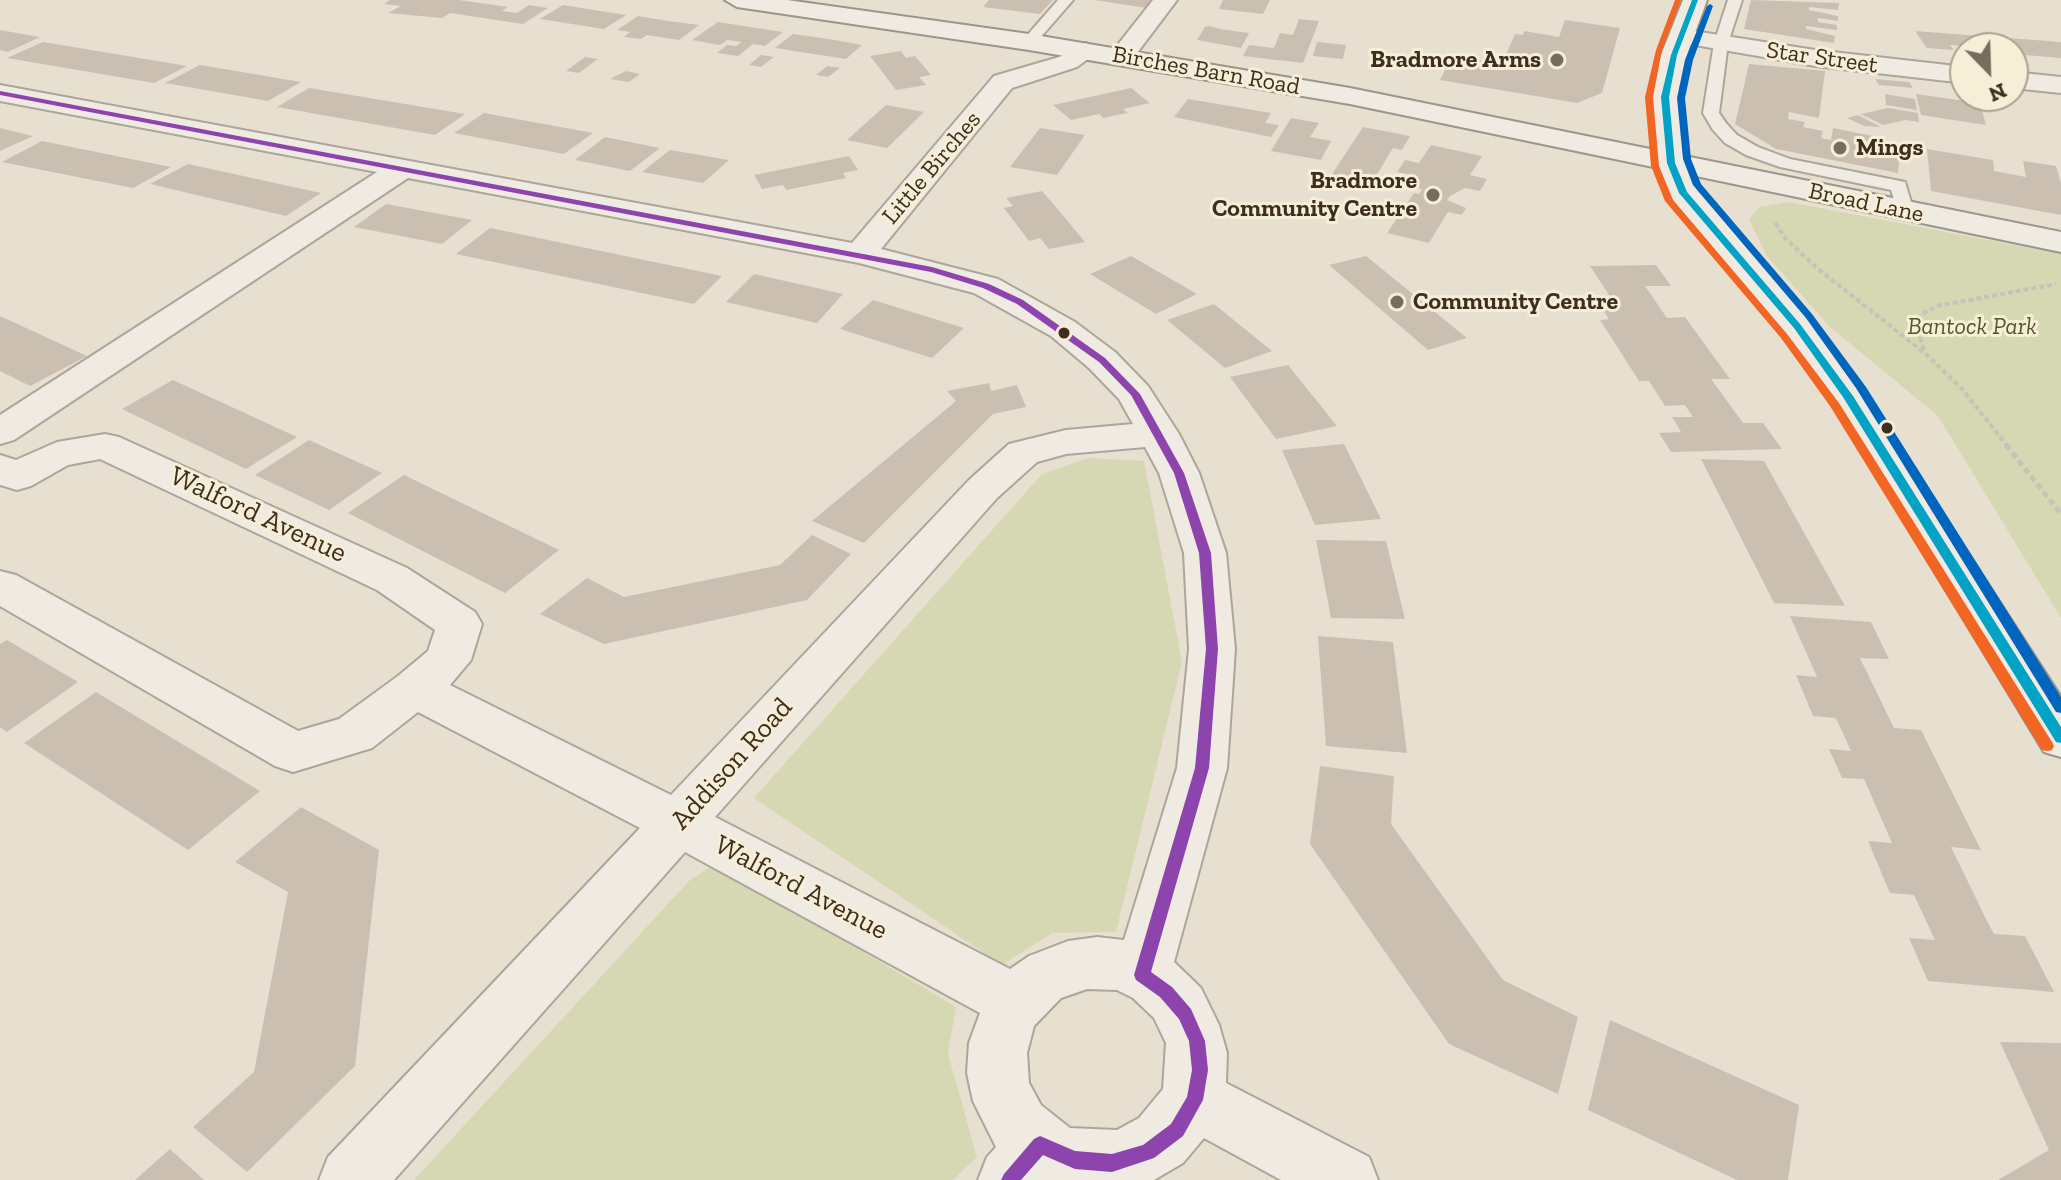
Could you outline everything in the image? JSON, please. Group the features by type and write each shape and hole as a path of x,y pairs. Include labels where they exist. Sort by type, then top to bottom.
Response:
{"street":[{"name":"Birches Barn Road","path":"737,0 782,3 1122,56 1350,96 1671,163"},
{"path":"1122,56 1165,0"},
{"path":"1695,0 1681,36 1665,97 1671,163 1683,193 1797,326 1848,396 2061,738"},
{"path":"992,36 989,46 1004,72 1003,82 1068,62 1086,51"},
{"name":"Star Street","path":"1681,36 1900,70 1949,74"},
{"name":"Little Birches","path":"860,254 1003,82"},
{"path":"2029,82 2061,85"},
{"path":"0,93 860,254 986,286 1020,302 1102,360 1135,394 1179,473 1205,553 1212,649 1202,768 1142,975"},
{"name":"Broad Lane","path":"1671,163 2061,242"},
{"path":"0,432 402,169"},
{"name":"Addison Road","path":"351,1180 983,489 1023,453 1066,442 1160,434"},
{"name":"Walford Avenue","path":"0,586 293,752 355,734 415,689 448,660 459,624 392,579 105,446 57,454 6,477"},
{"name":"Walford Avenue","path":"415,689 679,823 1015,1002"},
{"path":"1086,964 1115,966 1142,975 1166,992 1185,1014 1197,1041 1200,1070 1195,1100 1177,1130 1148,1152 1112,1163 1075,1160 1025,1162 1015,1121 1000,1092 994,1060 999,1028 1015,1002 1034,983 1059,970 1086,964"},
{"path":"1195,1100 1346,1180"}],"lane":[{"path":"1029,42 1066,0"},
{"path":"1735,0 1721,43 1711,113 1731,139 1786,163 1899,186 1905,212"}],"path":[{"path":"1776,210 1775,223 1785,238 1927,355 1995,427 2061,514"},
{"path":"1927,355 1918,338 1916,323 1930,310 1972,297 2061,283"}],"green space":[{"name":"Bantock Park","path":"1789,202 2061,254 2061,618 1938,416 1829,326 1767,256 1749,219 1759,207"},
{"path":"1088,458 1144,461 1182,662 1116,932 1052,933 1002,965 754,798 1042,474"},
{"path":"715,864 956,1007 948,1054 977,1157 953,1180 414,1180 689,881"}],"building":[{"path":"390,0 459,0 508,7 502,11 517,13 529,5 548,8 523,24 450,13 442,18 388,13 401,6 384,4"},
{"path":"989,0 1053,0 1040,14 983,7"},
{"path":"1094,0 1151,0 1147,8"},
{"path":"1223,0 1270,0 1263,14 1219,9"},
{"path":"1751,0 1839,3 1838,10 1809,7 1809,10 1838,16 1838,21 1818,18 1818,22 1837,25 1837,30 1806,26 1806,29 1835,36 1834,43 1744,29"},
{"path":"563,5 626,15 604,29 540,19"},
{"path":"638,16 699,25 679,40 647,35 641,39 624,37 630,32 617,30"},
{"path":"1299,19 1319,21 1303,63 1243,56 1249,45 1274,48 1280,33 1293,35"},
{"name":"Bradmore Arms","path":"1565,20 1620,28 1602,93 1577,103 1440,80 1452,56 1502,64 1515,34 1523,35 1524,31 1559,37"},
{"path":"718,22 783,32 765,46 753,44 738,56 717,53 727,45 736,46 742,42 727,40 720,45 692,40"},
{"path":"1205,27 1249,33 1241,48 1197,40"},
{"path":"0,30 40,37 8,52 0,50"},
{"path":"1915,31 1949,34 1949,50 1927,48"},
{"path":"793,34 862,45 846,59 775,48"},
{"path":"2029,40 2061,42 2061,58 2029,55"},
{"path":"43,42 187,66 154,83 7,58"},
{"path":"1317,42 1346,45 1343,59 1313,56"},
{"path":"901,51 906,58 915,56 931,75 919,77 926,85 896,90 870,56"},
{"path":"761,55 774,57 761,67 749,65"},
{"path":"585,57 598,59 579,73 566,71"},
{"path":"1749,64 1825,71 1819,118 1789,112 1788,119 1805,122 1803,127 1823,131 1821,138 1831,140 1833,128 1883,138 1882,150 1900,153 1898,173 1776,149 1735,124"},
{"path":"200,65 301,82 268,101 165,83"},
{"path":"827,66 840,68 828,77 816,75"},
{"path":"626,71 640,74 629,82 610,79"},
{"path":"1875,79 1909,82 1913,88 1879,85"},
{"path":"309,88 465,114 435,135 277,107"},
{"path":"1131,88 1150,103 1123,109 1128,113 1103,118 1099,114 1071,120 1053,105"},
{"path":"1885,94 1915,99 1917,110 1886,105"},
{"path":"1916,94 1949,99 1949,112 1982,112 1986,125 1921,115"},
{"path":"1188,99 1271,113 1265,123 1279,125 1271,137 1174,117"},
{"path":"886,105 924,112 887,148 847,140"},
{"path":"1888,108 1918,113 1919,122 1906,120 1883,125 1861,114"},
{"path":"484,113 593,133 564,154 454,133"},
{"path":"1858,115 1881,127 1864,126 1847,118"},
{"path":"1291,118 1319,123 1310,137 1331,141 1321,160 1271,151"},
{"path":"1363,127 1410,136 1402,150 1393,148 1370,186 1330,177"},
{"path":"0,128 33,136 0,151"},
{"path":"1040,128 1085,135 1057,175 1010,167"},
{"path":"605,137 660,148 630,171 575,160"},
{"path":"42,141 171,167 133,188 2,162"},
{"name":"Bradmore Community Centre","path":"1431,145 1482,156 1470,175 1487,179 1480,191 1465,188 1450,196 1447,200 1466,208 1462,215 1448,212 1429,243 1387,233 1414,193 1419,194 1422,189 1410,187 1412,175 1397,172 1405,160 1419,163"},
{"path":"1927,149 1993,160 1994,171 2026,177 2023,161 2056,166 2061,183 2061,215 1931,191"},
{"path":"670,150 729,160 703,183 642,172"},
{"path":"849,156 858,170 843,173 846,178 786,190 783,185 762,189 754,175"},
{"path":"188,164 321,193 286,216 150,184"},
{"path":"1042,191 1085,242 1049,249 1040,238 1029,241 1004,208 1013,206 1006,198"},
{"path":"386,204 472,220 442,244 354,227"},
{"path":"490,228 722,276 694,304 456,254"},
{"path":"1131,256 1197,294 1156,314 1090,274"},
{"name":"Community Centre","path":"1366,256 1467,338 1428,350 1329,265"},
{"path":"1656,265 1671,286 1645,286 1667,318 1685,317 1730,379 1711,379 1743,423 1763,423 1782,449 1671,452 1659,433 1681,432 1672,417 1693,417 1685,405 1665,406 1649,381 1639,381 1600,320 1609,319 1597,301 1613,301 1590,266"},
{"path":"754,274 843,294 817,323 726,302"},
{"path":"873,300 964,328 932,358 840,329"},
{"path":"1214,304 1272,351 1225,368 1167,320"},
{"path":"0,316 87,356 30,386 0,371"},
{"path":"1288,365 1337,426 1276,439 1230,377"},
{"path":"173,380 297,437 246,469 122,409"},
{"path":"989,383 991,391 1017,385 1026,407 993,414 864,543 812,521 956,401 947,391"},
{"path":"309,440 382,473 329,510 255,475"},
{"path":"1344,444 1381,519 1315,525 1282,450"},
{"path":"1701,459 1764,461 1845,606 1774,603"},
{"path":"404,475 559,550 505,593 348,513"},
{"path":"812,535 851,554 807,600 604,644 540,614 587,578 624,597 780,565"},
{"path":"1316,540 1386,541 1405,619 1331,618"},
{"path":"1790,616 1871,622 1889,659 1860,658 1894,728 1921,730 1981,850 1951,847 1987,921 1994,934 2025,936 2054,992 1928,981 1909,938 1935,940 1914,895 1890,893 1868,841 1892,843 1864,779 1842,778 1829,749 1851,751 1836,718 1813,716 1796,675 1817,677"},
{"path":"1318,636 1393,642 1407,753 1326,746"},
{"path":"7,640 78,682 7,732 0,727 0,644"},
{"path":"96,692 260,791 188,850 24,743"},
{"path":"1320,766 1394,776 1391,824 1503,980 1578,1017 1558,1094 1449,1044 1310,844"},
{"path":"301,807 379,850 355,1066 247,1172 193,1127 254,1072 288,892 235,862"},
{"path":"1610,1020 1799,1105 1788,1180 1737,1180 1588,1110"},
{"path":"2000,1042 2061,1043 2061,1180 1998,1180 2049,1150"},
{"path":"170,1149 204,1180 135,1180"}],"transit line":[{"path":"1678,0 1659,50 1649,97 1655,166 1669,201 1784,336 1835,405 2047,746"},
{"path":"1695,0 1674,55 1665,97 1671,163 1683,193 1797,326 1848,396 2061,738"},
{"path":"1710,6 1689,60 1681,98 1687,159 1697,185 1809,316 1861,387 2061,708"},
{"path":"0,93 932,270 986,286 1020,302 1102,360 1135,394 1179,473 1205,553 1212,649 1202,768 1142,975 1166,992 1185,1014 1197,1041 1200,1070 1195,1100 1177,1130 1148,1152 1112,1163 1075,1160 1040,1145 1010,1180"}],"place":[{"name":"Bradmore Arms","path":"1557,60"},
{"name":"Mings","path":"1840,148"},
{"name":"Bradmore Community Centre","path":"1433,195"},
{"name":"Community Centre","path":"1397,302"}]}
